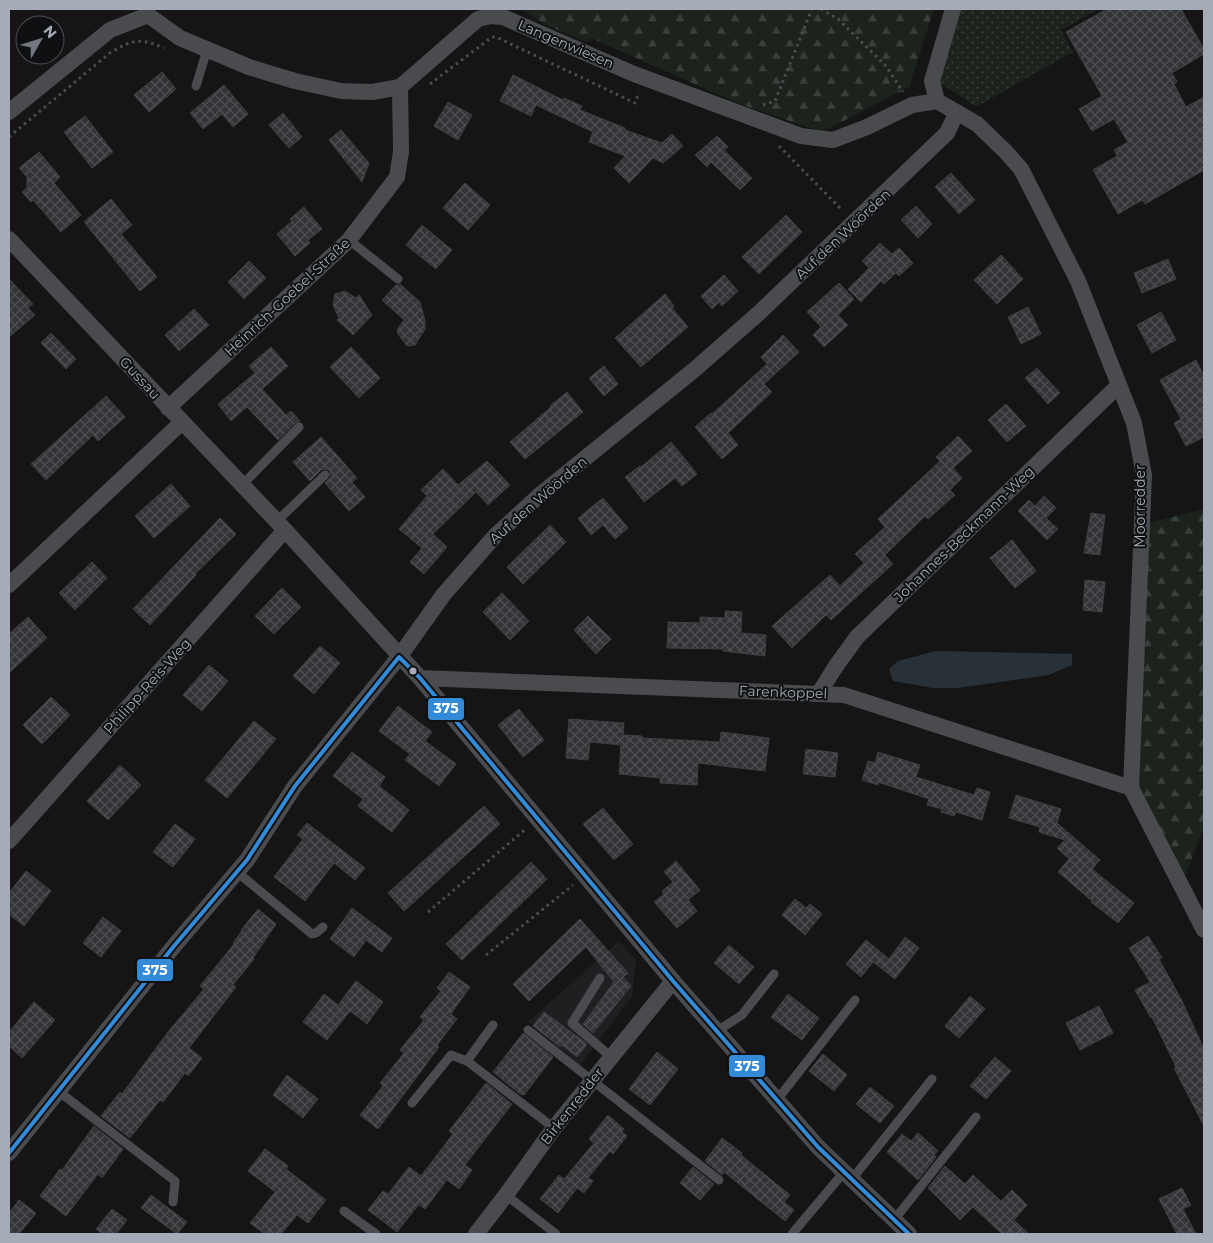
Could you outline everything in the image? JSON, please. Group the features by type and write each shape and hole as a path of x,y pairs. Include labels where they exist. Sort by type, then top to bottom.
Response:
{"street":[{"path":"937,101 932,80 953,9"},
{"path":"9,112 110,30 149,12 180,38 249,67 294,81 341,91 372,92 400,87"},
{"name":"Langenwiesen","path":"400,87 478,19 491,16 503,17 634,74 801,136 833,140 867,127 912,105 937,101"},
{"name":"Heinrich-Goebel-Straße","path":"168,408 349,240 396,177 401,152 400,87"},
{"name":"Moorredder","path":"937,101 977,124 1021,169 1078,280 1134,423 1144,475 1132,788 1204,930"},
{"name":"Auf den Wöörden","path":"9,1153 174,946 247,860 294,786 400,657 444,594 495,536 541,494 694,370 760,312 947,133 957,112"},
{"name":"Gussau","path":"9,239 242,485 420,678 673,981 818,1147 909,1234"},
{"name":"Johannes-Beckmann-Weg","path":"819,693 857,637 1119,385"},
{"path":"9,585 182,422"},
{"name":"Philipp-Reis-Weg","path":"9,841 280,526"},
{"name":"Farenkoppel","path":"420,678 844,695 1132,788"},
{"name":"Birkenredder","path":"476,1234 554,1128 673,981"}],"lane":[{"path":"196,86 207,50"},
{"path":"349,240 398,279"},
{"path":"242,485 299,427"},
{"path":"280,526 325,475"},
{"path":"237,872 312,934 316,934 323,927"},
{"path":"717,1031 742,1015 774,974"},
{"path":"600,978 572,1022 611,1057"},
{"path":"777,1100 855,1000"},
{"path":"467,1061 494,1025"},
{"path":"528,1030 719,1180"},
{"path":"412,1104 451,1055 467,1061 554,1128"},
{"path":"792,1234 848,1175 932,1079"},
{"path":"58,1091 175,1181 173,1202"},
{"path":"894,1220 976,1117"},
{"path":"506,1195 556,1234"},
{"path":"344,1211 376,1234"}],"path":[{"path":"739,114 775,101 812,9"},
{"path":"821,9 838,19 886,66 912,105"},
{"path":"9,138 111,52 124,44 138,40 155,44"},
{"path":"773,139 855,223"},
{"path":"428,912 538,819"},
{"path":"486,955 585,875"}],"shaded area":[{"path":"936,651 1072,654 1072,665 1049,675 957,688 933,688 893,681 889,669 898,661"},
{"path":"619,941 636,960 632,997 580,1065 528,1022"}],"green space":[{"path":"523,9 934,9 909,87 822,132 740,104 593,39 586,42 544,24"},
{"path":"960,9 1098,9 1061,30 1073,52 976,107 939,82"},
{"path":"1204,509 1204,826 1182,885 1131,788 1141,525"}],"building":[{"path":"1107,9 1181,9 1204,49 1204,54 1172,73 1177,82 1174,84 1186,107 1204,97 1204,170 1145,204 1142,200 1118,214 1093,170 1117,156 1114,150 1128,142 1114,119 1092,131 1079,109 1102,96 1066,32"},
{"path":"162,72 176,89 149,112 134,95"},
{"path":"513,75 563,100 564,98 582,106 580,110 625,128 625,130 662,143 672,134 683,146 663,163 653,158 629,183 614,168 625,156 589,142 593,132 536,105 531,116 500,101"},
{"path":"224,85 248,114 233,127 222,114 203,129 190,113"},
{"path":"448,102 472,115 458,140 434,126"},
{"path":"283,113 302,137 289,148 269,125"},
{"path":"85,116 113,152 92,168 64,132"},
{"path":"341,130 369,163 362,182 329,140"},
{"path":"717,136 728,147 724,150 752,178 740,190 711,162 707,167 695,155"},
{"path":"39,152 60,177 54,183 81,215 61,232 33,200 31,202 22,192 27,188 27,177 19,168"},
{"path":"951,173 975,200 959,214 935,187"},
{"path":"465,183 490,205 468,230 443,208"},
{"path":"111,199 132,225 121,234 157,277 140,291 84,222"},
{"path":"916,206 932,224 918,238 901,220"},
{"path":"304,207 322,229 308,240 310,243 295,256 277,234"},
{"path":"786,215 802,232 759,274 742,257"},
{"path":"422,225 452,250 436,269 406,245"},
{"path":"880,243 892,254 899,248 913,263 899,276 896,273 884,284 881,281 861,302 848,289 869,268 862,261"},
{"path":"1001,255 1023,279 997,304 974,280"},
{"path":"1168,259 1176,279 1142,293 1134,273"},
{"path":"249,261 266,278 244,299 228,282"},
{"path":"724,275 738,291 722,306 719,302 712,309 701,296"},
{"path":"9,279 33,304 28,308 35,315 9,337"},
{"path":"839,283 854,299 838,315 848,325 824,347 813,335 821,327 807,312"},
{"path":"396,285 401,285 420,302 425,329 415,345 407,346 398,334 397,330 404,320 382,300"},
{"path":"345,291 356,298 359,295 372,315 353,335 337,320 339,318 333,305 335,294"},
{"path":"665,294 674,306 672,308 688,327 641,367 615,338"},
{"path":"1028,307 1041,334 1021,344 1008,317"},
{"path":"194,309 209,325 179,351 165,335"},
{"path":"1161,312 1176,340 1152,353 1137,325"},
{"path":"51,333 76,359 66,369 41,343"},
{"path":"783,335 799,352 764,384 772,392 728,433 738,445 722,459 695,427 767,364 761,357"},
{"path":"271,347 288,366 262,389 286,415 291,411 300,421 295,423 278,440 247,407 231,421 218,404 255,373 249,366"},
{"path":"351,347 380,378 359,398 330,367"},
{"path":"1196,360 1204,376 1204,437 1186,446 1174,423 1181,419 1160,380"},
{"path":"604,366 618,384 604,396 589,378"},
{"path":"1037,368 1060,393 1048,404 1025,378"},
{"path":"567,392 583,412 525,459 510,442"},
{"path":"106,396 125,417 98,441 93,435 46,480 31,464"},
{"path":"1006,404 1026,426 1007,442 988,420"},
{"path":"958,436 972,451 953,468 962,478 950,490 955,495 928,519 925,516 885,555 893,564 831,620 826,615 792,648 772,626 830,575 840,586 864,563 855,554 885,527 878,519 940,461 936,457"},
{"path":"321,437 357,478 352,482 365,497 349,511 325,483 331,477 329,470 321,470 310,481 293,462"},
{"path":"671,442 697,474 682,486 675,478 644,502 625,477 641,467"},
{"path":"487,461 510,485 488,505 476,492 433,534 447,547 424,574 410,562 422,548 399,529 427,496 421,490 443,469 458,485"},
{"path":"171,484 190,506 154,538 135,516"},
{"path":"1044,496 1056,508 1046,518 1058,529 1047,540 1018,511 1029,500 1035,506"},
{"path":"603,498 628,528 615,539 603,525 591,535 578,518"},
{"path":"1091,513 1105,515 1100,555 1084,553"},
{"path":"220,518 236,534 195,574 150,625 133,609"},
{"path":"550,525 566,542 523,584 507,567"},
{"path":"1012,540 1036,571 1015,588 990,558"},
{"path":"92,562 107,578 75,610 59,593"},
{"path":"1085,580 1105,582 1102,612 1083,610"},
{"path":"282,588 301,607 274,634 255,616"},
{"path":"502,593 529,621 510,640 483,612"},
{"path":"725,611 742,612 741,633 766,635 765,656 723,651 723,649 667,648 668,622 700,623 700,617 725,618"},
{"path":"588,616 611,639 596,654 574,630"},
{"path":"28,617 47,638 9,673 9,634"},
{"path":"320,646 340,663 314,694 293,676"},
{"path":"209,665 228,681 202,711 183,695"},
{"path":"51,697 70,715 42,744 23,725"},
{"path":"398,706 432,732 425,741 456,764 439,786 405,760 410,754 379,731"},
{"path":"519,709 544,740 523,757 498,725"},
{"path":"569,719 624,723 623,735 642,736 642,738 720,742 721,732 769,738 765,771 698,763 697,785 660,783 660,778 619,774 621,745 590,742 588,760 566,758"},
{"path":"254,721 276,739 227,798 205,780"},
{"path":"806,749 838,753 835,777 803,774"},
{"path":"352,752 385,777 379,786 409,810 392,832 358,806 363,799 333,776"},
{"path":"878,752 920,765 916,777 974,795 977,788 990,792 982,820 956,812 954,816 941,812 942,809 927,805 929,799 878,782 878,785 862,780 868,761 875,763"},
{"path":"120,765 141,785 108,820 87,801"},
{"path":"1016,795 1061,809 1057,823 1100,860 1092,869 1134,903 1118,923 1058,872 1069,859 1057,848 1065,840 1039,832 1040,827 1009,818"},
{"path":"484,806 500,824 404,911 388,893"},
{"path":"603,808 633,844 614,860 583,824"},
{"path":"307,823 365,868 355,880 334,863 305,901 274,877 303,839 297,835"},
{"path":"175,824 195,839 173,867 153,852"},
{"path":"676,861 700,890 688,900 697,911 677,928 654,902 664,894 662,891 673,882 664,872"},
{"path":"531,862 547,879 462,960 446,944"},
{"path":"26,871 51,891 24,926 9,914 9,893"},
{"path":"795,899 806,908 810,904 822,914 805,935 782,915"},
{"path":"352,908 392,938 382,952 366,940 354,957 330,939"},
{"path":"258,909 276,924 254,959 233,985 236,987 189,1048 202,1058 188,1076 185,1073 163,1102 160,1100 130,1138 101,1116 120,1092 122,1094 168,1032 204,989 200,986 234,944 241,930"},
{"path":"103,917 121,931 101,957 83,943"},
{"path":"580,919 628,973 623,977 631,986 593,1033 583,1024 614,982 586,947 529,1001 513,984"},
{"path":"1148,936 1162,958 1159,959 1182,1001 1204,1049 1204,1126 1174,1068 1176,1067 1152,1017 1135,990 1150,982 1129,948"},
{"path":"905,937 919,948 895,979 873,962 861,977 846,964 866,940 889,959"},
{"path":"729,945 754,967 739,984 714,963"},
{"path":"449,972 470,987 451,1014 457,1019 437,1045 439,1047 378,1129 360,1115 383,1086 380,1083 404,1053 400,1050 424,1020 420,1017 441,991 437,988"},
{"path":"356,981 383,1002 367,1024 350,1011 327,1040 303,1022 324,994 338,1005"},
{"path":"788,994 819,1018 802,1040 771,1017"},
{"path":"970,996 985,1009 959,1038 945,1026"},
{"path":"34,1002 55,1020 22,1058 9,1046 9,1032"},
{"path":"1099,1006 1113,1033 1080,1050 1066,1023"},
{"path":"544,1012 586,1043 586,1046 577,1057 562,1045 560,1047 533,1026"},
{"path":"523,1033 553,1057 524,1095 520,1094 493,1072"},
{"path":"657,1052 678,1069 650,1105 629,1089"},
{"path":"823,1054 847,1075 834,1091 809,1071"},
{"path":"995,1057 1011,1071 986,1099 970,1086"},
{"path":"287,1075 318,1099 303,1118 273,1095"},
{"path":"486,1083 512,1104 465,1165 472,1170 459,1189 447,1180 425,1209 419,1204 397,1232 368,1210 383,1191 388,1194 409,1167 421,1176 453,1134 449,1131"},
{"path":"870,1087 894,1106 880,1123 856,1104"},
{"path":"608,1115 624,1129 622,1132 627,1136 613,1154 610,1151 588,1178 593,1181 584,1193 577,1188 558,1213 540,1199 559,1175 564,1179 594,1143 589,1139"},
{"path":"94,1126 123,1149 102,1178 98,1174 66,1216 40,1196 60,1169 62,1170"},
{"path":"918,1133 938,1151 934,1155 936,1157 918,1180 887,1152 902,1134 911,1141"},
{"path":"722,1138 790,1195 784,1202 794,1210 785,1221 724,1172 722,1175 705,1161"},
{"path":"265,1149 288,1166 286,1169 326,1200 308,1223 297,1215 281,1234 265,1234 250,1223 275,1192 248,1171"},
{"path":"945,1166 965,1184 973,1175 1001,1201 1012,1190 1027,1205 1014,1220 1029,1234 1002,1234 973,1207 960,1220 928,1188"},
{"path":"693,1167 714,1184 700,1200 680,1183"},
{"path":"1182,1188 1191,1205 1183,1209 1196,1234 1177,1234 1159,1199"},
{"path":"151,1195 187,1222 177,1234 141,1208"},
{"path":"19,1200 36,1213 19,1234 9,1234 9,1213"},
{"path":"112,1209 127,1220 116,1234 103,1234 96,1229"}],"transit line":[{"name":"375","path":"9,1153 174,946 247,860 295,786 399,657 420,678 673,981 818,1147 909,1234"}]}
